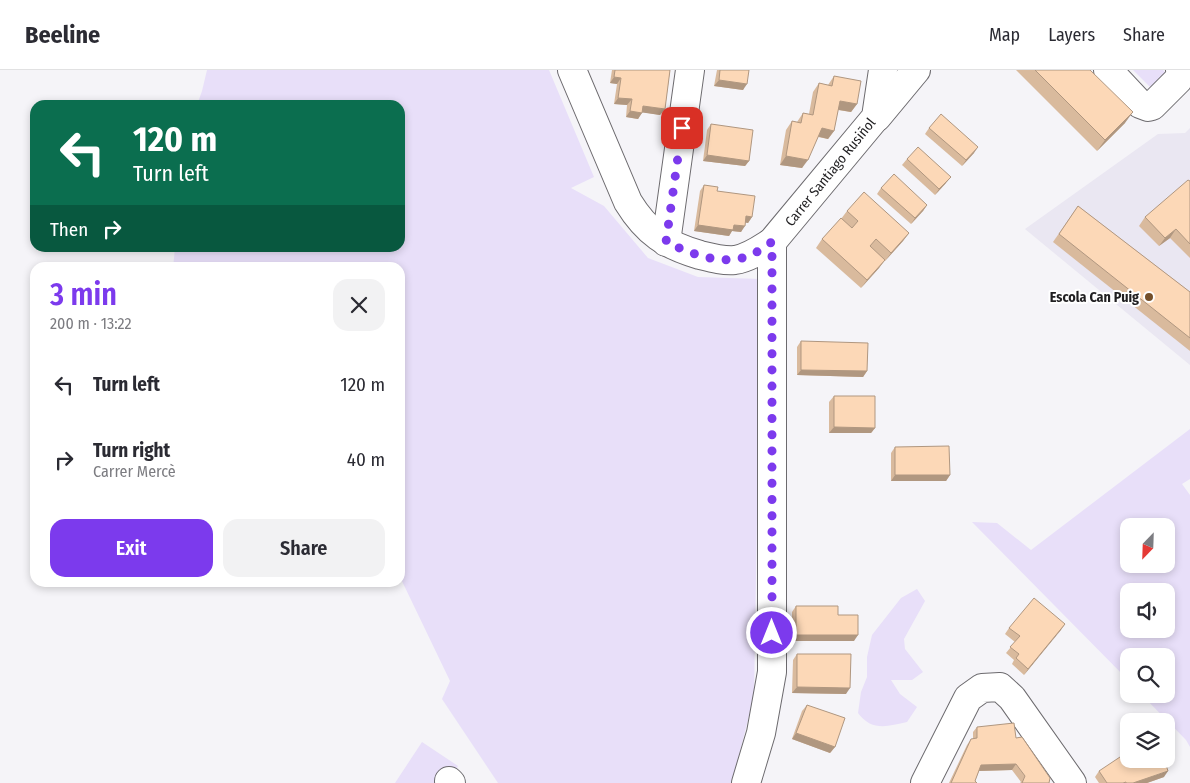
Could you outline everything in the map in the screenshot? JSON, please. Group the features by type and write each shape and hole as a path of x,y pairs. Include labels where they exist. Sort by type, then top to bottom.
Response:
{"street":[{"name":"Carrer Santiago Rusiñol","path":"572,70 628,202 637,216 650,231 666,242 684,250 713,258 735,260 751,256 772,242 876,118 883,70"},
{"path":"666,242 690,70"},
{"path":"876,118 916,70"},
{"path":"1108,70 1140,104 1148,107 1152,106 1178,80 1181,75 1180,70"},
{"path":"746,783 761,733 772,672 772,242"},
{"path":"925,783 968,698 982,688 1000,687 1012,698 1072,783"}],"shaded area":[{"path":"207,70 549,70 594,177 571,188 604,206 648,258 698,277 761,279 754,696 732,783 498,783 442,699 450,681 405,587 405,262 174,262 175,252 405,252 405,100 199,100"},
{"path":"1133,70 1163,70 1170,77 1155,92"},
{"name":"Escola Can Puig","path":"1190,128 1190,365 1025,229 1158,134 1185,133"},
{"path":"1190,429 1190,479 1182,484 1190,495 1190,747 1175,729 1175,713 1160,713 1150,703 1175,703 1175,648 1120,648 1120,672 972,522 997,523 1031,550"},
{"path":"917,589 925,601 904,639 905,649 923,672 912,680 891,680 900,694 917,707 907,722 887,726 869,723 858,713 861,692 867,677 867,657 872,635 901,598"},
{"path":"422,742 458,766 447,783 395,783"}],"building":[{"path":"615,70 670,70 665,109 643,106 642,113 630,111 632,99 618,98 621,78 614,77"},
{"path":"720,70 749,70 747,84 719,80"},
{"path":"1035,70 1090,70 1133,112 1105,140"},
{"path":"834,76 861,81 857,104 840,101 834,131 822,128 808,160 786,156 792,121 801,123 803,113 813,115 819,83 832,86"},
{"path":"941,114 978,147 966,160 929,128"},
{"path":"711,124 753,130 749,161 707,155"},
{"path":"918,147 951,177 939,189 907,159"},
{"path":"894,174 927,205 915,218 881,188"},
{"path":"1188,180 1190,181 1190,244 1176,229 1165,238 1145,217"},
{"path":"704,185 718,187 717,191 755,196 752,217 746,216 745,226 734,225 733,230 698,225"},
{"path":"864,192 909,233 891,253 876,239 870,246 885,260 867,280 822,239 841,218 852,228 858,221 847,211"},
{"path":"1078,206 1190,292 1190,338 1059,234"},
{"path":"801,341 868,343 867,371 801,370"},
{"path":"834,396 875,396 875,428 834,427"},
{"path":"949,446 950,475 895,475 895,447"},
{"path":"1034,598 1065,624 1028,669 1016,658 1019,654 1010,647 1020,636 1009,628"},
{"path":"796,606 838,606 838,615 858,615 858,635 796,635"},
{"path":"797,654 851,654 850,688 797,687"},
{"path":"807,705 845,718 835,747 796,733"},
{"path":"1014,723 1016,738 1022,737 1050,778 1049,783 1022,783 1025,776 1016,764 981,765 975,781 977,783 951,783 971,739 977,738 977,727"},
{"path":"1120,757 1120,768 1167,768 1168,771 1133,783 1107,783 1099,771"}],"place":[{"name":"Escola Can Puig","path":"1149,297"}],"route":[{"path":"682,128 666,242 707,257 719,260 735,260 751,256 772,242 772,633"}]}
